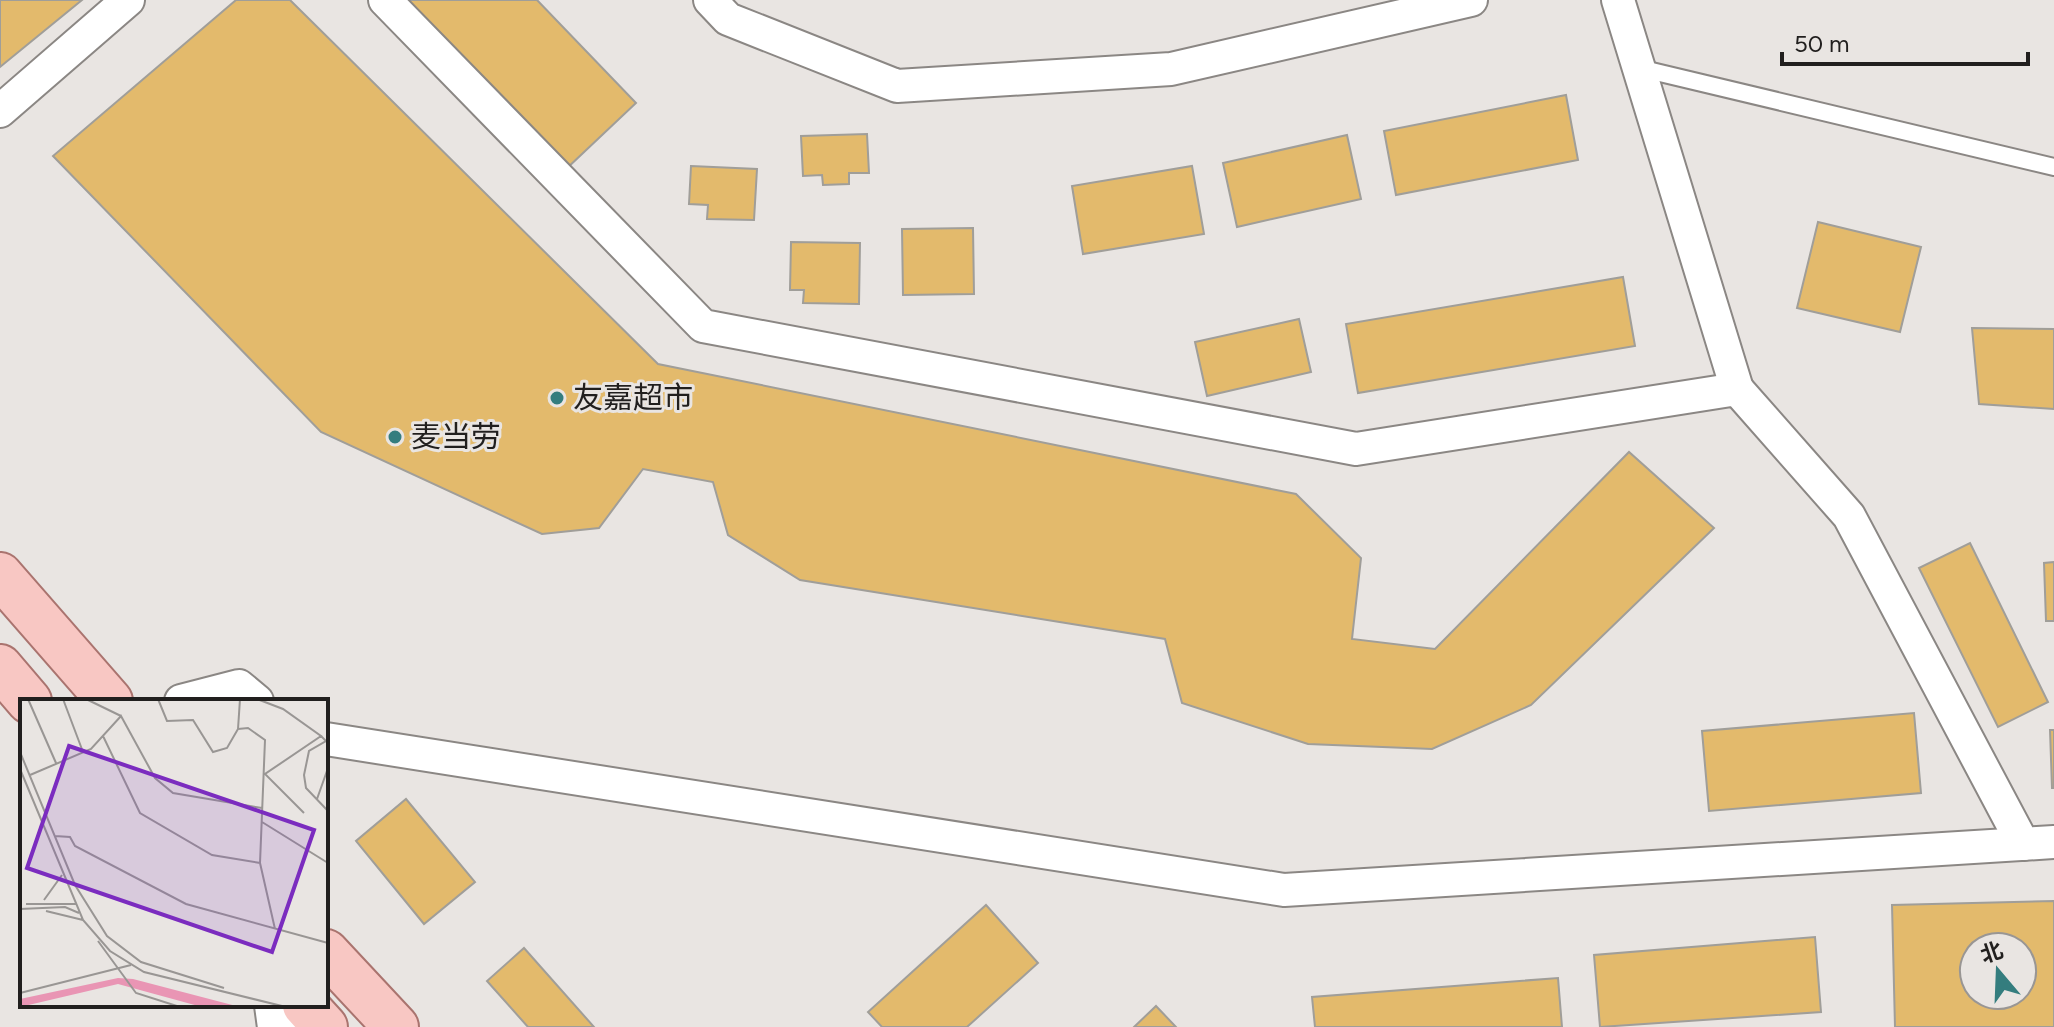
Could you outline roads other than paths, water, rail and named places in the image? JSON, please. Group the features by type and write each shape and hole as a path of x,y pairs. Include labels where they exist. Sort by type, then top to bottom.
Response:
{"main road":[{"path":"0,575 108,699"},
{"path":"0,667 27,699"},
{"path":"328,954 396,1027"},
{"path":"277,1007 280,1027"},
{"path":"307,1007 325,1027"}],"street":[{"path":"385,0 703,326 1356,449 1737,389"},
{"path":"710,0 728,19 897,86 1171,69 1471,0"},
{"path":"328,739 1284,890 2038,843 1849,516 1737,389 1618,0"},
{"path":"0,111 118,3"},
{"path":"189,699 239,686 255,699"}],"lane":[{"path":"1639,68 2054,167"}],"place":[{"name":"友嘉超市","path":"557,398"},
{"name":"麦当劳","path":"395,437"}]}
